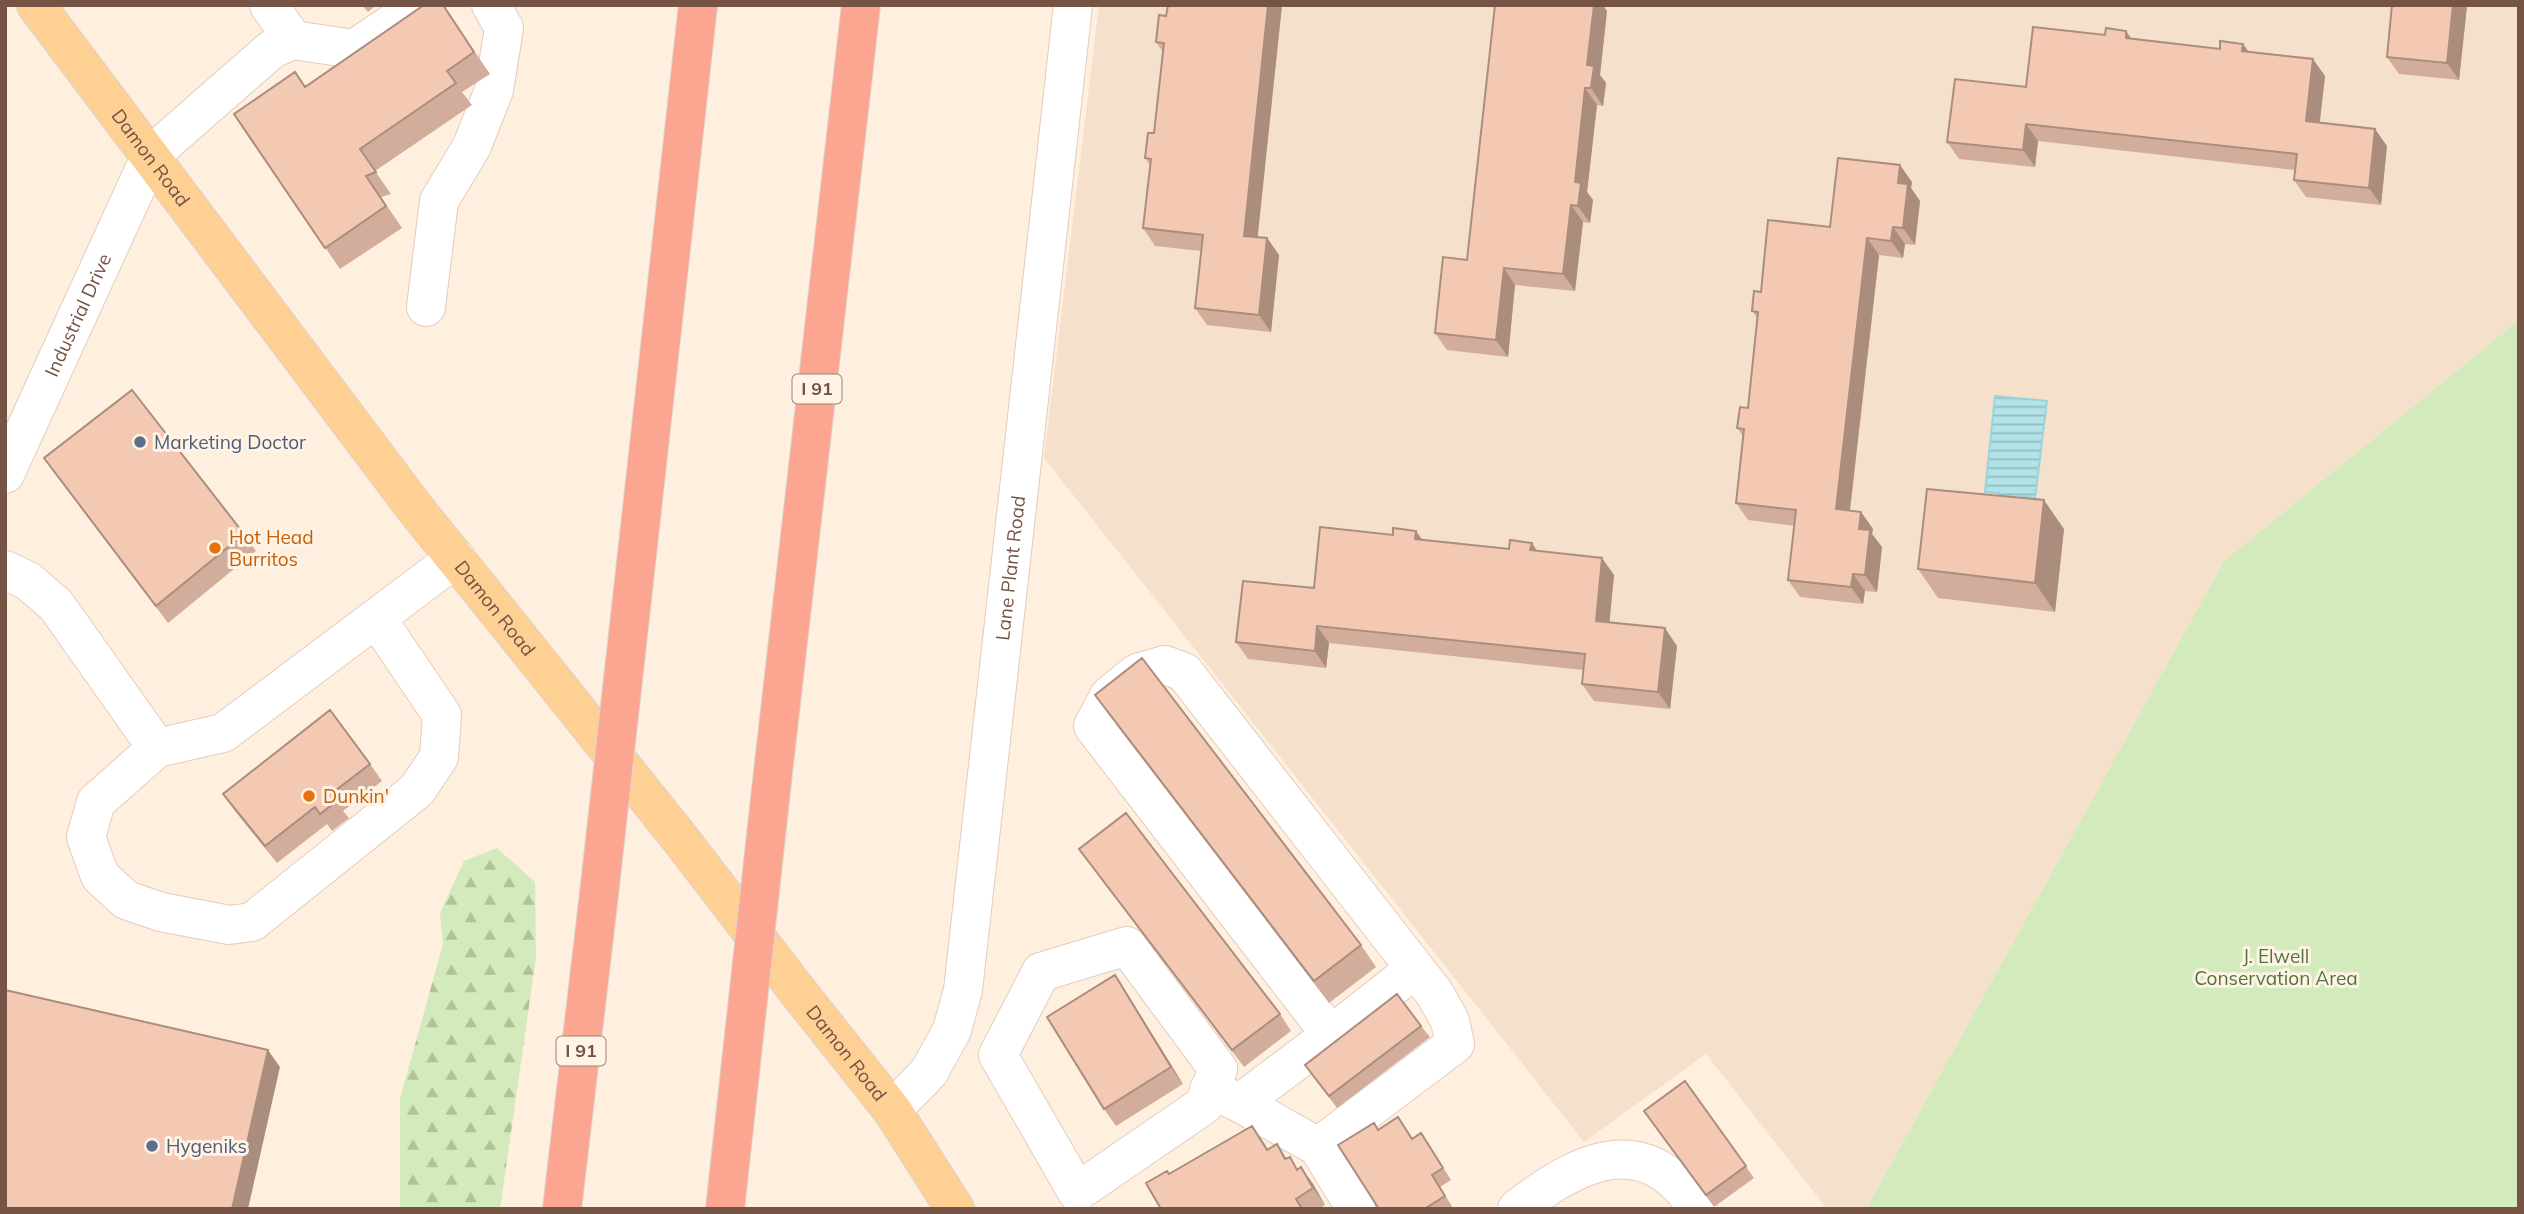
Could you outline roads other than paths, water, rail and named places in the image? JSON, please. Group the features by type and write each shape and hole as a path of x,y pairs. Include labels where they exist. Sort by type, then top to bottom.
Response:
{"highway":[{"name":"I 91","path":"562,1209 698,5"},
{"name":"I 91","path":"725,1209 861,5"}],"main road":[{"name":"Damon Road","path":"36,5 406,496 678,836 794,988 892,1110 955,1209"}],"street":[{"path":"269,5 293,40"},
{"path":"151,155 272,49 293,40 354,49 420,5"},
{"path":"426,307 439,201 472,146 494,90 504,28 491,5"},
{"name":"Lane Plant Road","path":"892,1110 929,1072 951,1030 963,990 1073,5"},
{"name":"Industrial Drive","path":"5,474 151,155"},
{"path":"377,619 442,715 439,757 417,790 251,922 229,925 161,912 126,900 100,876 86,837 96,802 157,748 222,733 456,558"},
{"path":"5,570 28,581 56,605 157,748"},
{"path":"1318,1147 1455,1044 1450,1021 1435,994 1184,672 1165,665 1137,673 1109,696 1093,726 1331,1035"},
{"path":"1356,1209 1318,1147 1224,1096 1218,1069 1127,946 1041,972 998,1055 1072,1203 1204,1105 1224,1096 1331,1035 1415,969"},
{"path":"1517,1209 1547,1185 1590,1163 1622,1159 1652,1164 1688,1194 1698,1209"}],"water":[{"path":"1995,396 2047,401 2035,498 2021,496 2020,503 1998,500 1999,493 1985,492"}],"place":[{"name":"Marketing Doctor","path":"140,442"},
{"name":"Hot Head Burritos","path":"215,548"},
{"name":"Dunkin'","path":"309,796"},
{"name":"Hygeniks","path":"152,1146"}],"park label":[{"name":"J. Elwell Conservation Area","path":"2276,967"}]}
